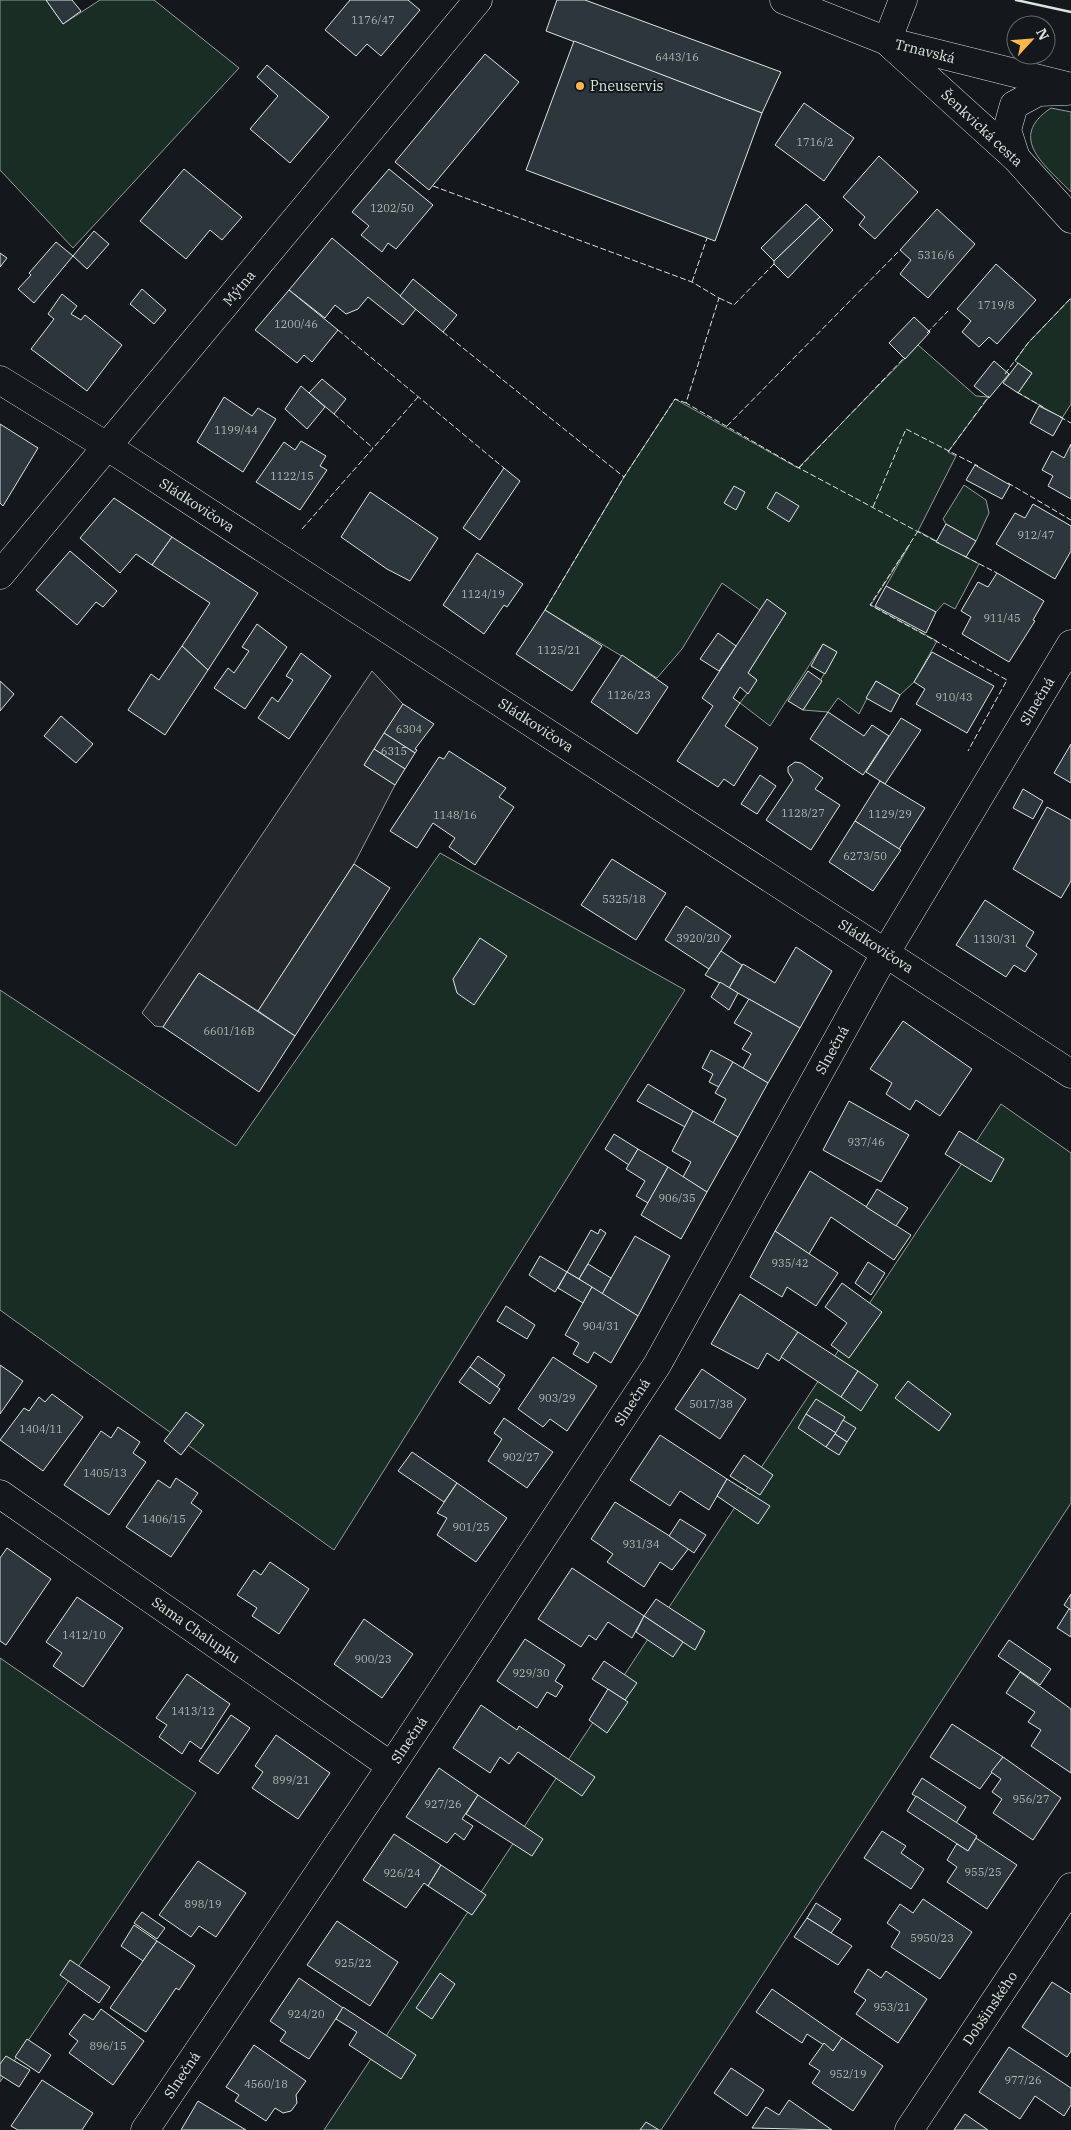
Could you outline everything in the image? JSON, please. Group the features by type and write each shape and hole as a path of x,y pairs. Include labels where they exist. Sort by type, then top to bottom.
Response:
{"street":[{"name":"Mýtna","path":"0,576 478,0"},
{"name":"Trnavská","path":"784,0 887,41 1071,87"},
{"path":"887,41 903,0"},
{"name":"Šenkvická cesta","path":"887,41 1016,158 1071,219"},
{"path":"1016,158 1007,130 1014,105 1038,92 1071,91"},
{"name":"Sládkovičova","path":"0,380 108,447 1071,1074"},
{"name":"Slnečná","path":"145,2130 391,1766 657,1365 886,952 1071,644"},
{"name":"Sama Chalupku","path":"0,1494 391,1766"},
{"name":"Dobšinského","path":"908,2130 1071,1887"}],"green space":[{"path":"0,0 46,0 63,24 100,0 154,0 239,68 73,248 0,170"},
{"path":"1051,108 1071,112 1071,192 1042,162 1035,152 1031,141 1032,130 1038,119"},
{"path":"1071,298 1071,404 1062,418 1018,393 1032,373 1015,361 1028,343"},
{"path":"918,345 976,396 989,397 948,452 956,456 918,531 979,564 955,609 944,603 936,612 886,586 910,544 871,605 937,641 914,682 900,695 876,681 859,714 838,698 828,712 803,710 837,652 823,644 770,726 740,703 757,680 748,673 786,613 767,600 760,610 722,583 682,649 657,678 545,610 624,477 675,399 798,468"},
{"path":"964,485 986,500 989,513 976,541 946,524 943,519"},
{"path":"440,853 685,990 334,1550 0,1310 0,990 236,1146"},
{"path":"1001,1104 1071,1153 1071,1503 661,2130 324,2130"},
{"path":"0,1658 196,1793 0,2082"}],"shaded area":[{"path":"372,671 403,704 364,765 395,785 354,864 258,1011 199,973 163,1027 155,1026 142,1013"}],"building":[{"path":"46,0 72,0 81,11 63,24"},
{"path":"350,0 408,0 420,10 381,56 367,44 356,56 325,30"},
{"path":"557,0 585,0 781,72 762,113 546,31"},
{"path":"574,41 762,113 715,241 526,170"},
{"path":"485,54 519,82 429,190 395,162"},
{"path":"267,65 329,117 290,163 250,129 278,96 257,77"},
{"path":"804,103 854,138 824,181 775,145"},
{"path":"879,156 918,192 875,239 859,225 865,217 843,197"},
{"path":"184,169 242,217 222,240 210,230 186,259 140,221"},
{"path":"389,169 433,205 396,249 388,243 382,252 361,235 369,226 352,212"},
{"path":"806,204 820,217 774,261 761,248"},
{"path":"937,209 975,244 928,298 900,274 911,260 900,250"},
{"path":"820,217 833,230 788,278 774,264 774,261"},
{"path":"94,231 109,244 87,269 73,256"},
{"path":"332,238 416,309 403,325 368,297 358,309 346,314 335,305 325,318 289,290"},
{"path":"56,242 73,256 34,303 18,289 31,275 29,273"},
{"path":"0,253 7,258 0,267"},
{"path":"996,264 1036,300 997,344 989,337 979,347 962,332 971,321 957,309"},
{"path":"413,279 457,315 443,332 400,296"},
{"path":"142,289 166,310 154,324 130,304"},
{"path":"289,290 338,330 312,362 304,355 297,363 255,330"},
{"path":"62,294 77,306 71,314 81,320 85,315 122,345 87,391 31,349 54,319 48,314"},
{"path":"914,317 930,332 905,359 889,343"},
{"path":"994,361 1009,374 989,398 974,386"},
{"path":"1018,363 1032,373 1018,393 1003,383"},
{"path":"322,379 346,399 334,414 309,393"},
{"path":"301,386 325,407 307,429 285,409"},
{"path":"224,397 252,416 258,408 276,419 243,472 197,442"},
{"path":"1039,406 1063,418 1053,436 1030,423"},
{"path":"0,424 38,448 3,506 0,503"},
{"path":"301,441 326,456 320,466 327,470 300,510 256,482 284,442 295,450"},
{"path":"1071,444 1071,499 1048,486 1053,476 1042,470 1052,451 1064,458"},
{"path":"975,465 1010,485 1002,499 966,480"},
{"path":"504,468 520,481 480,540 463,528"},
{"path":"734,486 745,492 736,510 724,503"},
{"path":"370,492 438,538 410,581 387,569 341,537"},
{"path":"776,492 799,506 789,522 767,508"},
{"path":"114,498 172,537 152,565 136,554 120,573 80,538"},
{"path":"1033,504 1071,526 1071,551 1055,579 996,544 1015,513 1025,518"},
{"path":"946,524 976,541 966,557 936,542"},
{"path":"172,537 258,593 208,670 182,646 210,603 152,565"},
{"path":"70,551 117,591 103,607 96,602 77,625 36,590"},
{"path":"477,553 523,584 507,607 504,605 484,634 443,605"},
{"path":"997,573 1044,601 1033,620 1035,621 1009,662 962,634 971,617 961,611 978,582 988,587"},
{"path":"886,586 936,612 926,633 875,606"},
{"path":"767,599 786,613 748,673 757,680 748,694 740,687 733,698 740,703 725,726 758,748 734,786 724,779 718,787 677,761 713,706 702,698"},
{"path":"545,610 602,646 572,691 516,654"},
{"path":"257,624 287,647 245,709 214,688 228,668 234,673 249,651 242,647"},
{"path":"718,633 736,646 719,671 700,659"},
{"path":"823,644 837,652 825,674 811,666"},
{"path":"182,646 208,670 165,735 128,710 151,674 159,680"},
{"path":"932,652 994,686 967,733 916,704 925,689 914,682"},
{"path":"301,653 331,676 289,739 258,718 272,697 278,702 293,680 286,676"},
{"path":"622,655 668,687 637,734 591,702"},
{"path":"808,671 822,681 803,710 788,701"},
{"path":"0,681 14,694 0,711"},
{"path":"876,681 900,695 891,712 866,698"},
{"path":"403,704 434,724 415,749 417,750 415,753 384,733"},
{"path":"828,712 864,736 872,725 889,736 863,775 810,739"},
{"path":"61,716 93,744 76,763 44,736"},
{"path":"901,718 921,730 885,784 866,772"},
{"path":"384,733 415,753 405,769 374,749"},
{"path":"1071,744 1071,783 1054,773"},
{"path":"374,749 405,769 395,785 364,765"},
{"path":"449,751 506,788 499,797 514,807 475,865 449,847 455,838 433,823 417,848 390,831 439,757 444,759"},
{"path":"795,762 801,763 823,778 815,789 840,805 811,850 766,820 793,780 788,772 788,767"},
{"path":"760,775 776,786 757,814 741,804"},
{"path":"880,781 925,808 899,849 855,821"},
{"path":"1023,789 1043,801 1033,819 1013,808"},
{"path":"1047,807 1071,820 1071,881 1061,898 1013,869"},
{"path":"855,821 901,850 873,891 829,862"},
{"path":"612,859 666,893 636,940 581,905"},
{"path":"354,864 390,888 295,1036 258,1011"},
{"path":"985,900 1034,932 1026,946 1037,954 1025,972 1014,965 1006,977 956,945"},
{"path":"686,906 731,936 709,969 665,940"},
{"path":"480,938 507,956 474,1005 457,993 453,979"},
{"path":"796,947 832,971 800,1028 729,988 743,964 775,983"},
{"path":"721,951 742,965 729,988 705,975"},
{"path":"199,973 295,1036 259,1092 163,1027"},
{"path":"720,982 738,993 729,1010 711,997"},
{"path":"749,999 800,1028 768,1083 743,1068 751,1054 742,1049 752,1033 734,1023"},
{"path":"903,1021 972,1069 940,1116 916,1100 910,1110 886,1094 892,1083 870,1069"},
{"path":"711,1050 733,1062 719,1087 709,1082 713,1074 702,1068"},
{"path":"733,1062 768,1083 738,1137 713,1123 726,1099 715,1093"},
{"path":"648,1084 693,1111 685,1127 637,1101"},
{"path":"849,1101 909,1135 881,1182 823,1150"},
{"path":"693,1111 738,1137 707,1192 683,1177 691,1162 672,1151"},
{"path":"959,1131 1004,1159 991,1182 945,1154"},
{"path":"614,1134 638,1149 629,1165 605,1149"},
{"path":"638,1149 668,1167 648,1203 636,1196 645,1181 626,1169"},
{"path":"668,1167 707,1192 681,1239 641,1215"},
{"path":"810,1171 911,1235 894,1260 831,1217 809,1254 775,1231"},
{"path":"877,1189 908,1208 896,1226 866,1207"},
{"path":"600,1229 606,1233 579,1279 567,1272 591,1230 598,1234"},
{"path":"775,1231 838,1273 816,1306 787,1287 782,1297 750,1277"},
{"path":"635,1236 670,1256 638,1316 602,1294"},
{"path":"540,1256 567,1272 555,1292 529,1275"},
{"path":"868,1262 885,1273 871,1295 855,1283"},
{"path":"588,1264 611,1278 602,1294 579,1279"},
{"path":"567,1272 592,1287 583,1303 558,1288"},
{"path":"842,1283 882,1312 849,1358 831,1345 847,1323 825,1307"},
{"path":"592,1287 638,1316 611,1363 594,1352 588,1363 573,1354 579,1343 565,1335"},
{"path":"740,1294 798,1332 779,1361 767,1353 758,1369 711,1344"},
{"path":"506,1306 535,1325 527,1339 497,1321"},
{"path":"798,1332 858,1371 841,1397 781,1357"},
{"path":"478,1356 505,1375 497,1387 470,1367"},
{"path":"553,1357 597,1386 567,1431 550,1419 543,1427 518,1409"},
{"path":"0,1365 23,1381 0,1414"},
{"path":"470,1367 500,1389 490,1404 459,1382"},
{"path":"702,1369 746,1399 720,1439 675,1409"},
{"path":"858,1371 878,1385 861,1411 841,1397"},
{"path":"908,1381 951,1414 939,1431 895,1398"},
{"path":"52,1394 83,1417 43,1471 0,1440 24,1408 29,1411 39,1397 45,1402"},
{"path":"816,1399 845,1417 836,1433 806,1414"},
{"path":"186,1412 204,1425 181,1455 164,1441"},
{"path":"806,1414 836,1433 826,1447 798,1428"},
{"path":"504,1418 553,1452 527,1488 488,1461 502,1439 494,1433"},
{"path":"843,1420 856,1428 847,1442 835,1434"},
{"path":"118,1427 140,1442 133,1453 146,1462 109,1515 64,1485 101,1431 111,1438"},
{"path":"835,1434 847,1442 839,1455 826,1447"},
{"path":"660,1435 727,1479 709,1510 680,1491 670,1506 630,1480"},
{"path":"412,1452 457,1483 444,1502 398,1471"},
{"path":"744,1455 773,1475 760,1495 730,1476"},
{"path":"176,1478 198,1493 191,1503 202,1511 171,1557 126,1527 158,1480 170,1488"},
{"path":"727,1479 770,1506 758,1524 717,1496"},
{"path":"457,1483 507,1518 476,1562 437,1535 447,1518 437,1513"},
{"path":"615,1502 689,1548 672,1570 660,1562 644,1587 607,1562 613,1554 591,1539"},
{"path":"680,1519 706,1535 694,1553 669,1536"},
{"path":"7,1548 51,1579 6,1645 0,1641 0,1558"},
{"path":"270,1562 309,1589 279,1634 252,1616 257,1608 237,1595 254,1570 261,1575"},
{"path":"572,1568 644,1616 632,1638 608,1622 596,1640 589,1635 581,1647 538,1619"},
{"path":"1071,1594 1071,1610 1064,1605"},
{"path":"77,1597 123,1628 83,1687 53,1666 62,1653 46,1642"},
{"path":"656,1599 705,1631 695,1650 644,1616"},
{"path":"1069,1609 1071,1610 1071,1637 1057,1628"},
{"path":"644,1616 683,1642 673,1657 636,1632"},
{"path":"364,1619 413,1654 382,1698 334,1664"},
{"path":"525,1639 565,1665 555,1681 563,1686 556,1697 547,1692 537,1708 497,1681"},
{"path":"1009,1640 1051,1669 1040,1685 998,1656"},
{"path":"604,1661 637,1683 625,1700 592,1679"},
{"path":"1020,1672 1071,1709 1071,1773 1031,1746 1041,1730 1028,1722 1035,1712 1006,1693"},
{"path":"187,1674 230,1704 201,1749 190,1741 182,1754 159,1737 167,1725 156,1718"},
{"path":"608,1689 628,1702 607,1733 589,1720"},
{"path":"481,1705 517,1730 519,1726 595,1777 582,1796 518,1752 509,1764 500,1757 490,1773 453,1748"},
{"path":"231,1715 250,1728 218,1774 199,1761"},
{"path":"952,1724 1003,1757 980,1789 930,1757"},
{"path":"276,1735 330,1773 298,1819 252,1788 263,1772 255,1766"},
{"path":"1003,1757 1061,1798 1033,1840 993,1813 1002,1799 992,1792 1001,1779 991,1772"},
{"path":"439,1768 478,1795 462,1819 473,1826 464,1840 455,1833 447,1843 406,1817"},
{"path":"922,1778 966,1807 956,1823 912,1794"},
{"path":"478,1795 543,1839 532,1856 466,1814"},
{"path":"916,1796 977,1836 968,1851 907,1811"},
{"path":"882,1831 906,1846 901,1853 924,1869 911,1889 864,1858"},
{"path":"394,1834 441,1865 428,1886 424,1883 406,1908 363,1880"},
{"path":"976,1838 1017,1865 987,1909 947,1882 957,1867 947,1860 956,1845 968,1851"},
{"path":"198,1861 246,1893 216,1937 199,1926 191,1937 159,1915"},
{"path":"441,1865 486,1895 472,1915 428,1886"},
{"path":"923,1899 972,1932 940,1979 891,1947 900,1932 887,1923 900,1904 913,1913"},
{"path":"816,1903 841,1919 831,1933 807,1918"},
{"path":"142,1912 165,1928 157,1939 134,1923"},
{"path":"807,1918 852,1946 838,1965 794,1937"},
{"path":"337,1921 398,1962 370,2006 307,1965"},
{"path":"134,1925 157,1941 143,1961 121,1946"},
{"path":"157,1941 195,1966 179,1990 176,1988 146,2032 110,2008"},
{"path":"70,1960 110,1987 99,2003 60,1975"},
{"path":"868,1969 881,1978 886,1971 927,1999 898,2043 856,2014 866,2000 854,1992"},
{"path":"440,1973 455,1984 432,2019 416,2008"},
{"path":"299,1978 343,2008 309,2059 280,2041 286,2032 270,2021"},
{"path":"1052,1982 1071,1994 1071,2051 1067,2057 1022,2027"},
{"path":"772,1989 842,2038 833,2051 807,2034 802,2043 756,2012"},
{"path":"343,2007 416,2055 401,2079 349,2045 357,2032 336,2019"},
{"path":"101,2009 144,2041 113,2085 69,2053 78,2041 69,2034 84,2014 93,2020"},
{"path":"842,2038 883,2066 853,2111 812,2083 820,2071 809,2064 824,2043 833,2051"},
{"path":"27,2039 51,2055 39,2073 15,2057"},
{"path":"254,2045 306,2081 296,2095 297,2103 291,2111 283,2113 275,2108 266,2121 235,2101 239,2095 226,2087"},
{"path":"1009,2047 1071,2088 1071,2105 1064,2116 1035,2096 1020,2119 979,2092"},
{"path":"6,2056 30,2070 19,2087 0,2075 0,2064"},
{"path":"731,2068 764,2090 747,2116 714,2093"},
{"path":"42,2080 93,2113 82,2130 18,2130 11,2126"},
{"path":"789,2100 832,2130 752,2128 766,2107 779,2115"},
{"path":"198,2101 246,2130 181,2130"},
{"path":"965,2114 988,2130 954,2130"},
{"path":"646,2122 659,2130 640,2130"}],"fence":[{"path":"433,186 692,282 719,298 686,403 799,468 939,543"},
{"path":"692,282 707,238"},
{"path":"727,426 900,250"},
{"path":"719,298 734,305 774,264"},
{"path":"1005,374 1028,343 1071,298"},
{"path":"927,333 948,311"},
{"path":"338,330 504,468"},
{"path":"443,332 624,477 675,399 686,403"},
{"path":"799,468 905,357"},
{"path":"1017,392 1043,407"},
{"path":"948,452 989,396"},
{"path":"302,529 418,397"},
{"path":"334,414 373,448"},
{"path":"1060,417 1071,423"},
{"path":"873,507 906,429 978,466"},
{"path":"545,610 624,477"},
{"path":"1008,483 1071,520"},
{"path":"918,531 870,605 1007,680 968,751"},
{"path":"964,556 997,573"}],"wall":[{"path":"1016,0 1071,12"}],"place":[{"name":"Pneuservis","path":"580,86"}]}
